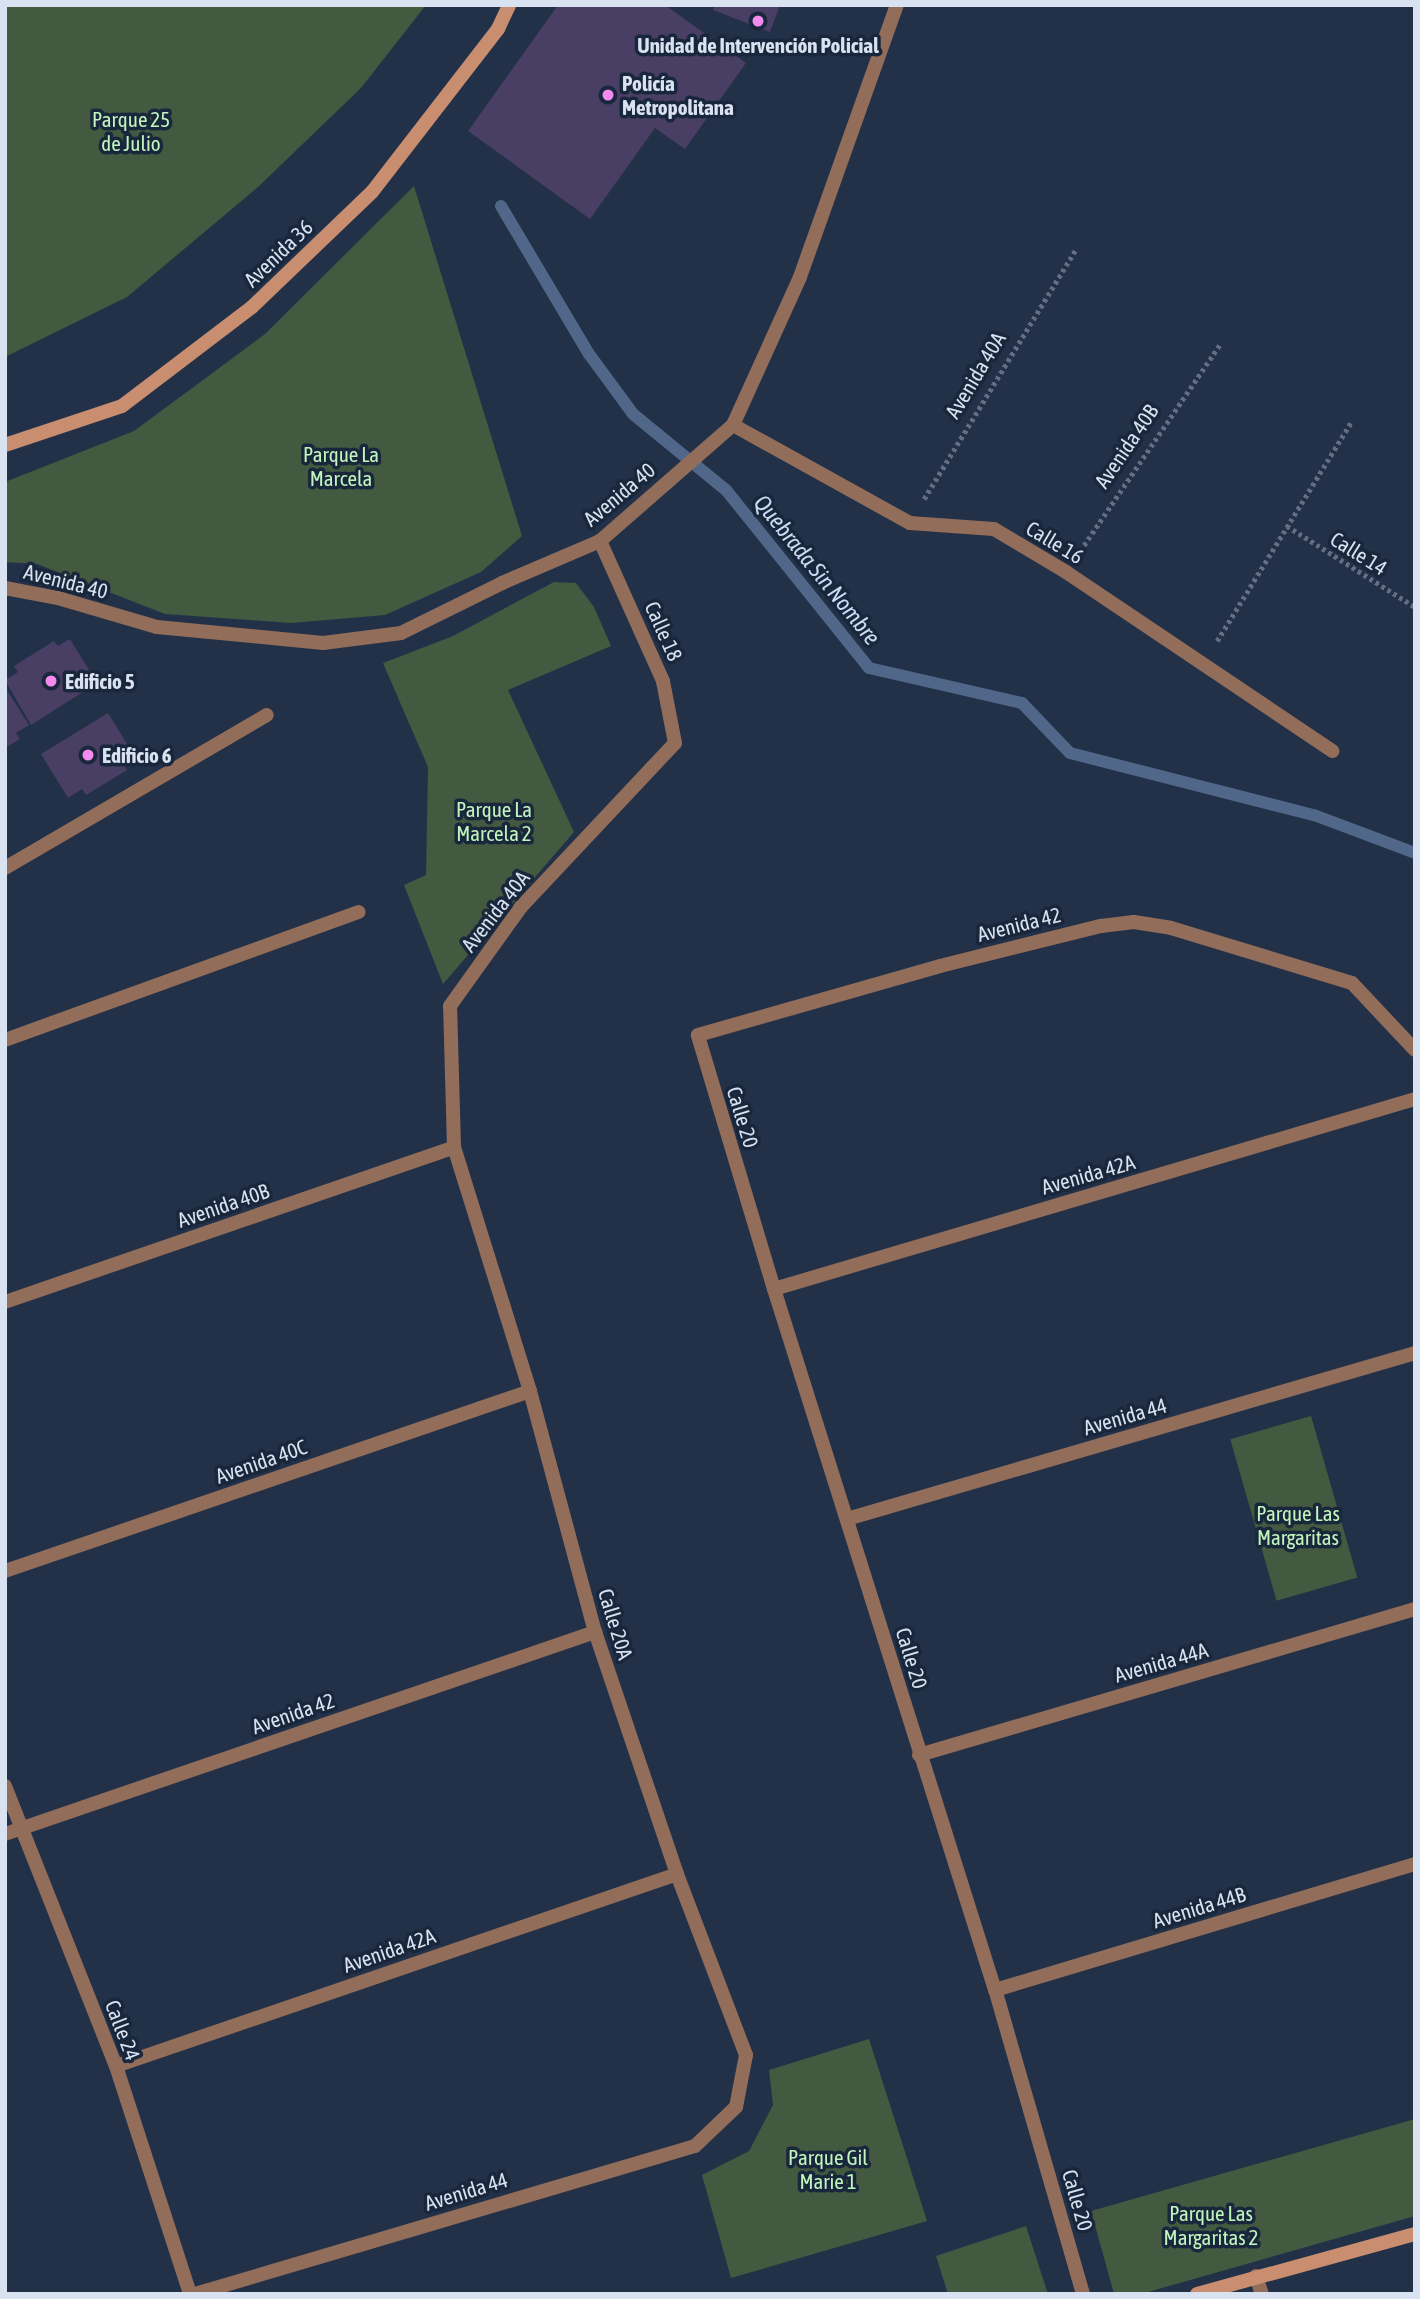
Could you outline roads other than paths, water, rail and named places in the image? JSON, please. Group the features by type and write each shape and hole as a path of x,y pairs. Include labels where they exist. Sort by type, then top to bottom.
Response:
{"street":[{"name":"Avenida 36","path":"5,445 122,407 253,307 372,192 498,29 509,5"},
{"name":"Avenida 40","path":"5,588 58,598 157,627 323,643 401,633 502,583 600,541 733,425 800,277 897,5"},
{"name":"Calle 16","path":"733,425 910,523 993,529 1066,572 1332,751"},
{"name":"Calle 18","path":"600,541 663,681 675,743"},
{"path":"5,868 267,715"},
{"name":"Avenida 40A","path":"454,1147 450,1006 521,907 675,743"},
{"path":"5,1040 359,912"},
{"name":"Avenida 42","path":"698,1035 940,966 1116,923 1134,922 1171,928 1352,983 1415,1050"},
{"name":"Calle 20","path":"698,1035 774,1289 995,1990 1083,2294"},
{"name":"Avenida 42A","path":"774,1289 1415,1099"},
{"name":"Avenida 40B","path":"5,1302 454,1147"},
{"name":"Calle 20A","path":"454,1147 530,1391 595,1632 677,1874 746,2055 736,2107"},
{"name":"Avenida 44","path":"847,1519 1415,1353"},
{"name":"Avenida 40C","path":"5,1571 530,1391"},
{"name":"Avenida 44A","path":"919,1755 1415,1609"},
{"name":"Avenida 42","path":"5,1834 595,1632"},
{"name":"Calle 24","path":"5,1786 116,2066 193,2294"},
{"name":"Avenida 44B","path":"995,1990 1415,1864"},
{"name":"Avenida 42A","path":"116,2066 677,1874"},
{"name":"Avenida 44","path":"193,2294 695,2146 736,2107"},
{"path":"1197,2294 1415,2234"},
{"path":"1256,2276 1262,2294"}],"waterway":[{"name":"Quebrada Sin Nombre","path":"501,206 589,354 633,414 726,490 869,668 1022,703 1070,753 1314,815 1415,853"}],"place":[{"name":"Unidad de Intervención Policial","path":"758,21"},
{"name":"Policía Metropolitana","path":"608,95"},
{"name":"Edificio 5","path":"51,681"},
{"name":"Edificio 6","path":"88,755"}],"park label":[{"name":"Parque 25 de Julio","path":"131,131"},
{"name":"Parque La Marcela","path":"341,466"},
{"name":"Parque La Marcela 2","path":"494,821"},
{"name":"Parque Las Margaritas","path":"1298,1525"},
{"name":"Parque Gil Marie 1","path":"828,2169"},
{"name":"Parque Las Margaritas 2","path":"1211,2225"}]}
